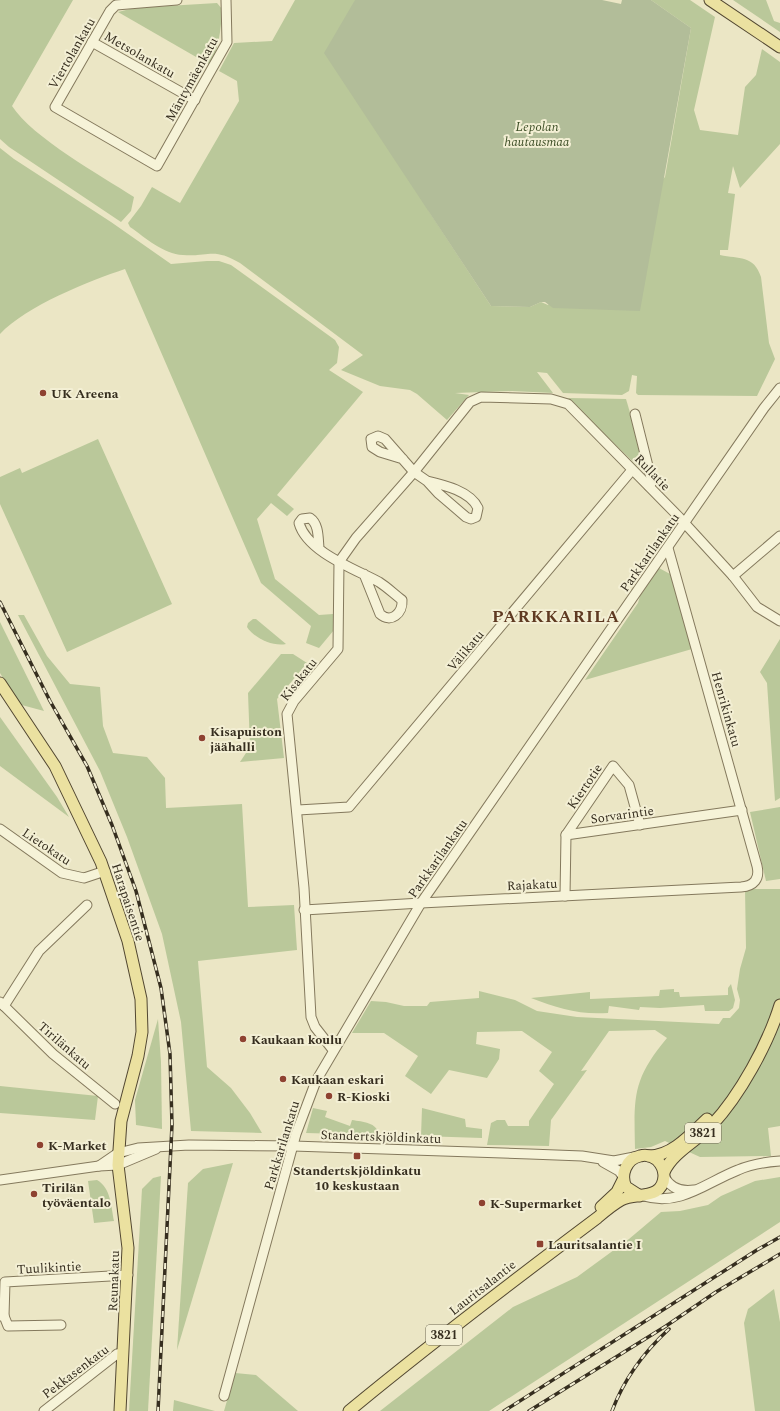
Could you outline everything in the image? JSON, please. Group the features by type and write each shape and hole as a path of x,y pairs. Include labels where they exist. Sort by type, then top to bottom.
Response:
{"main road":[{"path":"710,0 780,47"},
{"name":"Harapaisentie","path":"0,683 55,766 105,871 128,941 141,999 142,1032 138,1056 121,1120 118,1153"},
{"name":"3821","path":"664,1174 669,1163 711,1125 737,1090 762,1050 780,1005"},
{"name":"3821","path":"650,1156 657,1156 668,1151 705,1122 737,1090"},
{"name":"Reunakatu","path":"118,1153 119,1187 127,1235 128,1275 120,1411"},
{"path":"650,1156 660,1163 664,1174 658,1190 642,1196 630,1191 624,1179 627,1165 634,1157 650,1156"},
{"name":"Lauritsalantie","path":"540,1259 610,1198 621,1186 624,1179"},
{"name":"Lauritsalantie","path":"348,1411 540,1259 621,1200 642,1196"}],"street":[{"name":"Viertolankatu","path":"157,166 55,107 110,12 116,6 176,0"},
{"name":"Mäntymäenkatu","path":"157,166 227,42 226,0"},
{"name":"Metsolankatu","path":"92,42 195,100"},
{"name":"Parkkarilankatu","path":"224,1396 293,1146 313,1087 333,1050 421,903 780,388"},
{"name":"Rullatie","path":"414,472 470,402 481,397 551,399 568,404 632,470 650,484 684,524 733,576 757,607 780,621"},
{"path":"635,414 650,484"},
{"path":"403,459 414,472 427,481 466,517 476,517 478,508 471,499 445,486 427,481"},
{"name":"Välikatu","path":"298,810 341,808 351,804 632,470"},
{"path":"339,562 356,538 414,472"},
{"path":"733,576 780,536"},
{"path":"319,548 339,562 364,574 382,584 402,600 400,610 391,619 385,618 380,614 364,574"},
{"name":"Henrikinkatu","path":"668,548 742,810 757,866 758,878"},
{"name":"Kisakatu","path":"333,1050 315,1027 311,1018 298,810 288,714 294,701 338,649 339,562"},
{"name":"Kiertotie","path":"566,836 613,766 629,785 640,825"},
{"name":"Sorvarintie","path":"566,836 742,810"},
{"name":"Lietokatu","path":"0,829 62,873 72,877 84,878 105,871"},
{"path":"565,896 566,836"},
{"name":"Rajakatu","path":"304,910 741,887 752,885 758,878"},
{"path":"2,1004 39,951 87,905"},
{"name":"Tirilänkatu","path":"2,1004 53,1054 115,1104"},
{"name":"Standertskjöldinkatu","path":"118,1153 138,1148 189,1145 293,1146 543,1154 582,1156 600,1160 621,1161 634,1157"},
{"name":"Standertskjöldinkatu","path":"0,1180 99,1166 118,1165 142,1157 160,1147"},
{"path":"99,1166 118,1153"},
{"name":"Standertskjöldinkatu","path":"600,1160 619,1171 624,1179"},
{"path":"642,1196 657,1199 690,1194 737,1170 758,1163 780,1161"},
{"path":"664,1174 670,1185 679,1190 698,1190"},
{"name":"Tuulikintie","path":"61,1325 8,1326 2,1316 5,1282 128,1275"},
{"name":"Pekkasenkatu","path":"44,1411 117,1354 123,1353"}],"green space":[{"path":"0,0 73,0 12,106 35,131 51,143 134,197 131,211 121,222 9,147 0,139"},
{"path":"295,0 427,0 428,210 491,306 530,307 541,302 548,305 665,177 691,28 651,0 690,0 715,17 694,110 700,130 738,135 745,87 756,75 762,49 780,62 780,144 740,188 733,166 728,193 735,194 728,250 720,250 720,255 750,261 758,270 761,277 769,343 775,359 757,396 638,395 636,393 637,376 632,375 629,391 622,395 563,393 547,373 537,372 553,393 512,391 455,393 469,395 447,420 417,394 410,390 380,386 341,370 363,355 240,263 231,258 217,254 183,255 169,252 155,245 130,227 128,223 141,206 152,187 180,203 239,101 237,81 219,71 234,43 272,41"},
{"name":"Lepolan hautausmaa","path":"355,0 602,0 621,4 622,0 651,0 691,28 640,311 553,308 545,302 541,302 530,307 491,306 324,53"},
{"path":"733,0 766,0 774,21 780,23 780,32"},
{"path":"217,3 222,9 221,24 219,38 210,65 118,12 134,8"},
{"path":"0,148 14,159 111,222 171,264 219,261 231,265 335,340 339,347 337,363 329,370 363,392 277,495 294,509 287,516 271,503 257,519 275,579 319,615 333,614 334,630 319,648 306,643 311,626 261,583 125,269 76,287 41,304 11,324 0,334"},
{"path":"568,398 626,399 649,477 574,405"},
{"path":"98,439 172,604 67,652 0,504 0,477 20,468 22,473"},
{"path":"659,568 670,574 692,649 585,680 638,603 640,596"},
{"path":"18,615 24,615 47,656 70,684 100,687 103,726 113,753 147,757 165,778 166,808 242,804 248,907 294,905 297,950 198,961 207,1067 231,1088 250,1113 262,1133 191,1131 181,1022 162,934 127,837 100,771"},
{"path":"253,619 256,619 286,644 281,645 270,643 254,635 247,627 248,623"},
{"path":"0,622 44,711 18,704 0,673"},
{"path":"780,639 780,798 775,801 767,683 760,672"},
{"path":"281,654 293,654 307,663 277,699 284,758 240,762 250,747 248,693"},
{"path":"0,717 57,797 69,817 0,766"},
{"path":"780,807 780,879 766,881 750,812"},
{"path":"745,889 780,889 780,1126 768,1128 771,1156 700,1157 665,1141 651,1147 635,1149 635,1102 641,1078 647,1066 667,1038 655,1030 609,1031 581,1071 587,1070 551,1120 549,1146 487,1145 491,1123 497,1120 505,1120 508,1126 529,1126 529,1121 554,1084 539,1071 552,1052 522,1031 477,1032 476,1044 500,1049 499,1059 487,1078 449,1070 431,1094 405,1076 418,1056 384,1033 352,1033 371,1001 386,1002 404,1006 427,1006 430,1002 479,998 479,991 515,1000 537,1011 577,1017 719,1024 723,1018 730,1018 739,1008 740,1000 737,989 740,969 746,948"},
{"path":"731,984 735,1000 733,1008 729,1011 705,1011 704,1005 660,1008 640,1007 639,1010 609,1006 608,1013 587,1013 559,1008 531,998 590,992 590,999 659,996 660,990 674,989 674,992 679,992 680,997 728,995 728,988"},
{"path":"158,1019 161,1062 162,1129 136,1125 135,1100"},
{"path":"0,1086 98,1096 95,1120 0,1113"},
{"path":"313,1108 327,1111 325,1117 350,1126 352,1120 369,1123 375,1127 379,1135 306,1133"},
{"path":"422,1108 465,1119 466,1127 482,1129 482,1138 421,1136"},
{"path":"233,1163 177,1350 188,1183 203,1169"},
{"path":"161,1176 148,1411 129,1411 142,1189 153,1178"},
{"path":"780,1177 780,1222 489,1411 380,1411 513,1307 577,1277 629,1239 661,1212 680,1211 708,1205 721,1196 755,1181"},
{"path":"97,1180 102,1183 108,1193 114,1221 94,1223 88,1181"},
{"path":"774,1289 780,1322 780,1411 755,1411 744,1323 748,1309"},
{"path":"235,1373 256,1375 298,1411 224,1411"},
{"path":"174,1400 215,1411 173,1411"}],"railway":[{"path":"0,602 50,701 87,766 112,825 136,891 161,988 170,1054 172,1125 158,1411"},
{"path":"504,1411 757,1250 780,1237"},
{"path":"529,1411 666,1326 716,1292 780,1254"},
{"path":"612,1411 622,1388 629,1377 651,1347 669,1329"}],"place":[{"name":"UK Areena","path":"43,393"},
{"name":"Kisapuiston jäähalli","path":"202,738"},
{"name":"Kaukaan koulu","path":"243,1039"},
{"name":"Kaukaan eskari","path":"283,1079"},
{"name":"R-Kioski","path":"329,1096"},
{"name":"K-Market","path":"40,1145"},
{"name":"Standertskjöldinkatu 10 keskustaan","path":"357,1156"},
{"name":"Tirilän työväentalo","path":"34,1194"},
{"name":"K-Supermarket","path":"482,1203"},
{"name":"Lauritsalantie I","path":"540,1244"}],"district":[{"name":"PARKKARILA","path":"556,616"}]}
